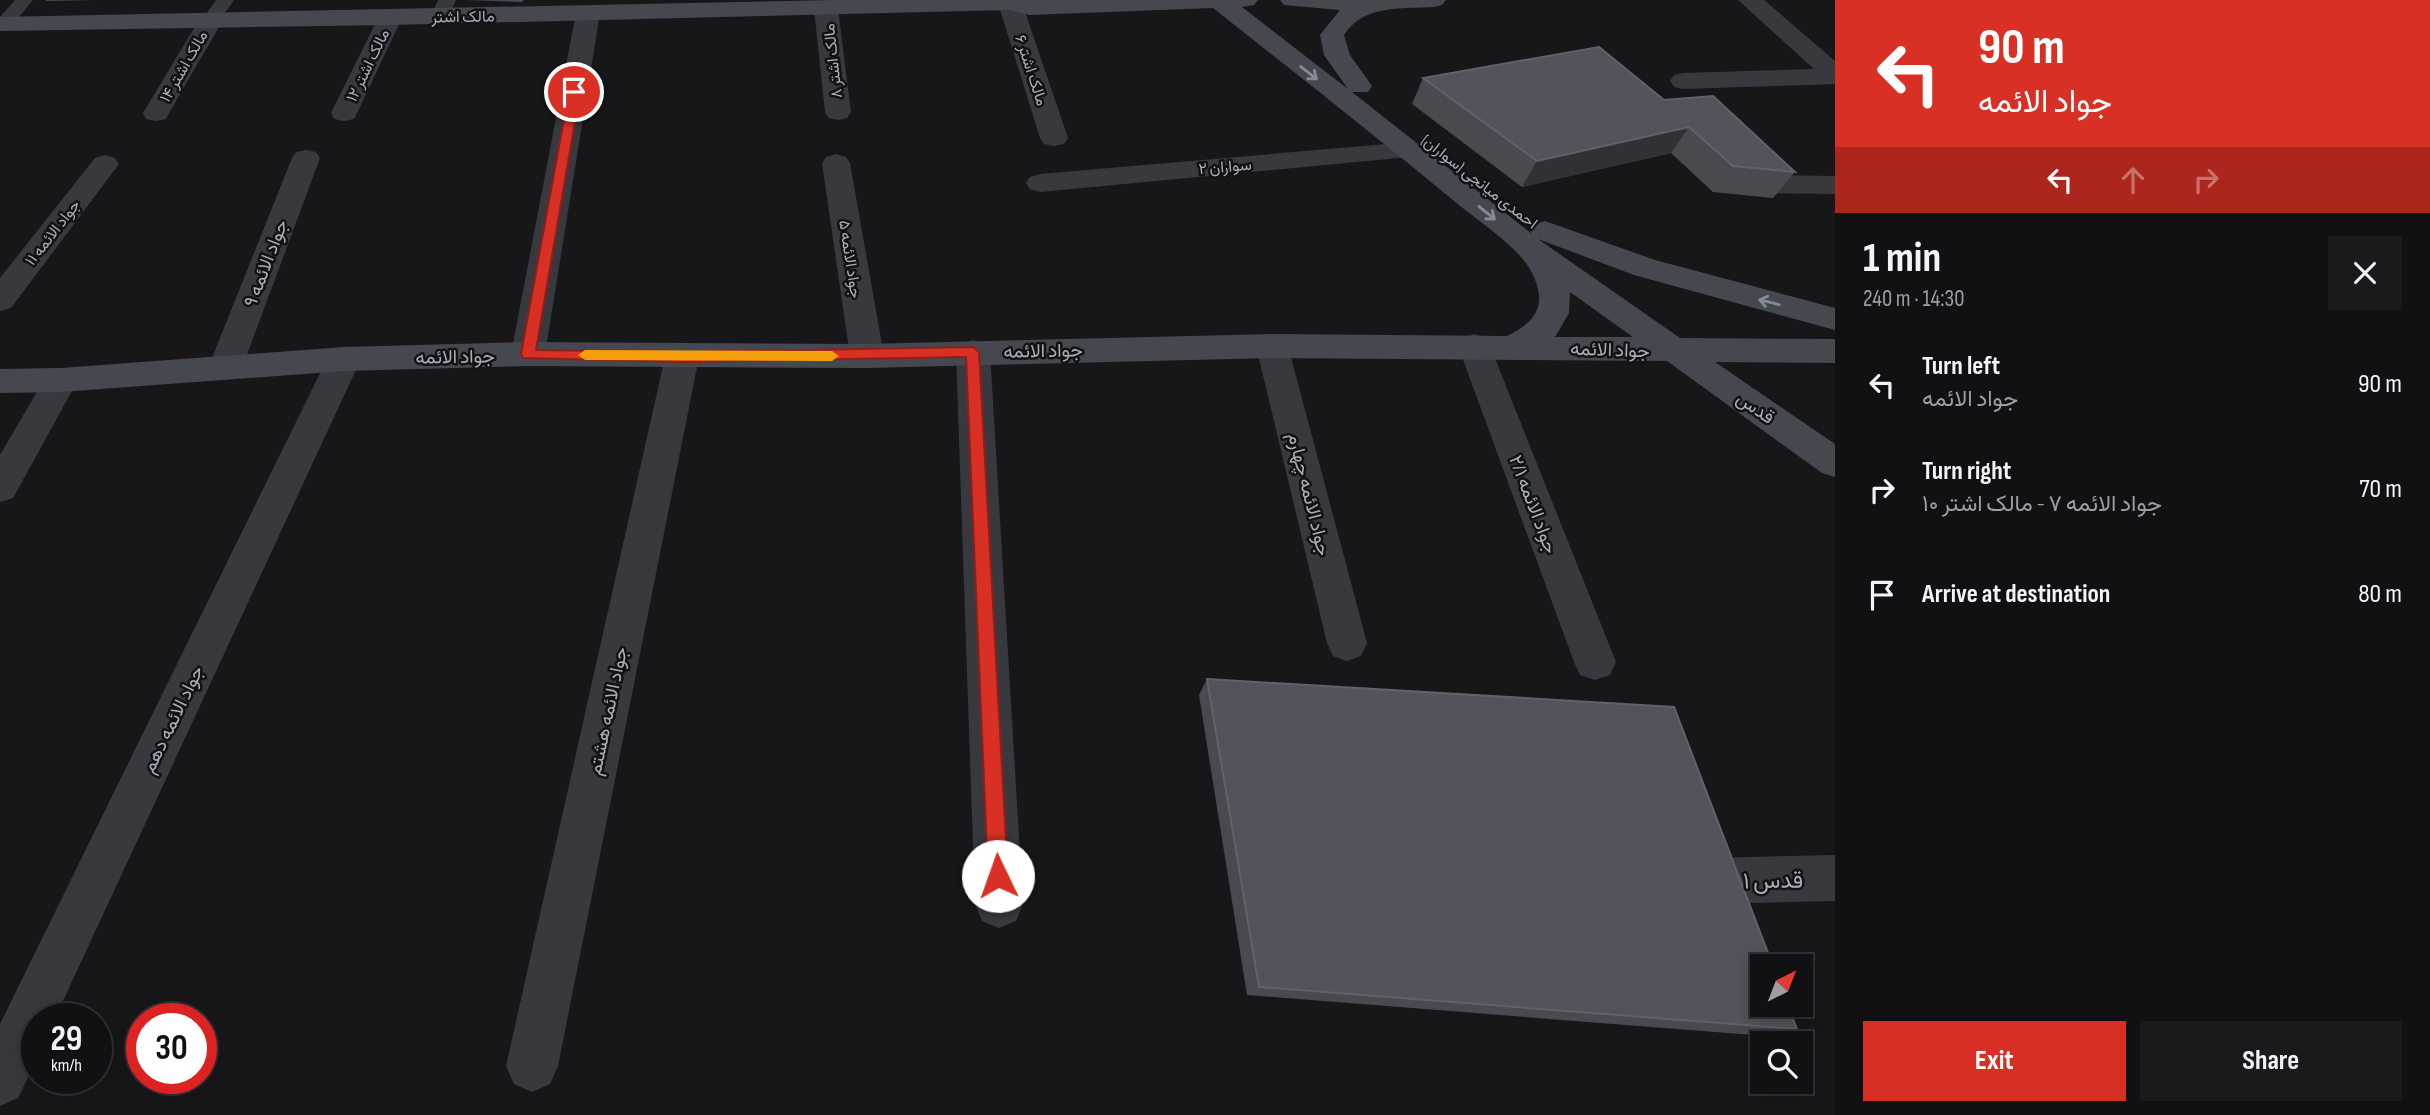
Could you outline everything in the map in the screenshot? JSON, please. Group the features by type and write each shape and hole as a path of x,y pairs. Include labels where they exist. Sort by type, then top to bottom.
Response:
{"main road":[{"name":"احمدی میانجی (سواران)","path":"1217,0 1410,150 1538,241 1721,351"},
{"name":"مالک اشتر","path":"1,25 218,10 390,18 444,8 535,7 588,13 827,9 1013,1 1029,8 1246,0"},
{"name":"احمدی میانجی (سواران)","path":"1246,0 1359,86 1538,241 1677,351"},
{"path":"1292,0 1374,4 1434,0"},
{"path":"1150,3 1204,13 1259,34"},
{"path":"1359,86 1336,55 1332,35 1342,18 1352,10 1374,4"},
{"path":"1538,241 1835,319"},
{"path":"1516,346 1541,331 1552,314 1557,291 1538,241"},
{"name":"جواد الائمه","path":"0,381 61,380 344,359 528,354 867,356 1272,346 1516,346 1677,351 1835,351"},
{"path":"1604,349 1684,379 1796,435"},
{"name":"قدس","path":"1677,351 1835,463"},
{"name":"قدس","path":"1721,351 1835,430"}],"street":[{"path":"1750,0 1835,75"},
{"name":"مالک اشتر ۶","path":"1013,1 1055,138"},
{"name":"مالک اشتر ۸","path":"827,9 838,112"},
{"name":"مالک اشتر ۱۴","path":"156,113 218,10"},
{"path":"528,354 588,13"},
{"name":"مالک اشتر ۱۲","path":"344,113 390,18"},
{"path":"1683,81 1835,75"},
{"name":"سواران ۲","path":"1040,183 1410,150"},
{"name":"جواد الائمه ۹","path":"225,369 306,158"},
{"name":"جواد الائمه ۵","path":"836,163 867,356"},
{"name":"جواد الائمه ۱۱","path":"0,299 105,164"},
{"path":"1762,184 1835,184"},
{"name":"جواد الائمه چهارم","path":"1272,346 1347,643"},
{"name":"جواد الائمه ۲/۱","path":"1474,346 1595,662"},
{"path":"973,352 999,904"},
{"name":"جواد الائمه هشتم","path":"532,1066 682,357"},
{"name":"جواد الائمه دهم","path":"0,1080 344,359"},
{"path":"0,488 61,380"},
{"name":"قدس ۱","path":"1710,881 1835,878"}],"lane":[{"path":"1,25 24,0"}],"building":[{"path":"1599,47 1664,100 1713,96 1795,172 1733,166 1689,127 1537,161 1423,78"},
{"path":"1207,679 1674,707 1768,954 1750,954 1750,1017 1792,1017 1797,1029 1259,987"}],"slow traffic":[{"path":"585,355 832,356"}],"route":[{"path":"574,92 528,354 682,357 867,356 973,352 998,876"}]}
